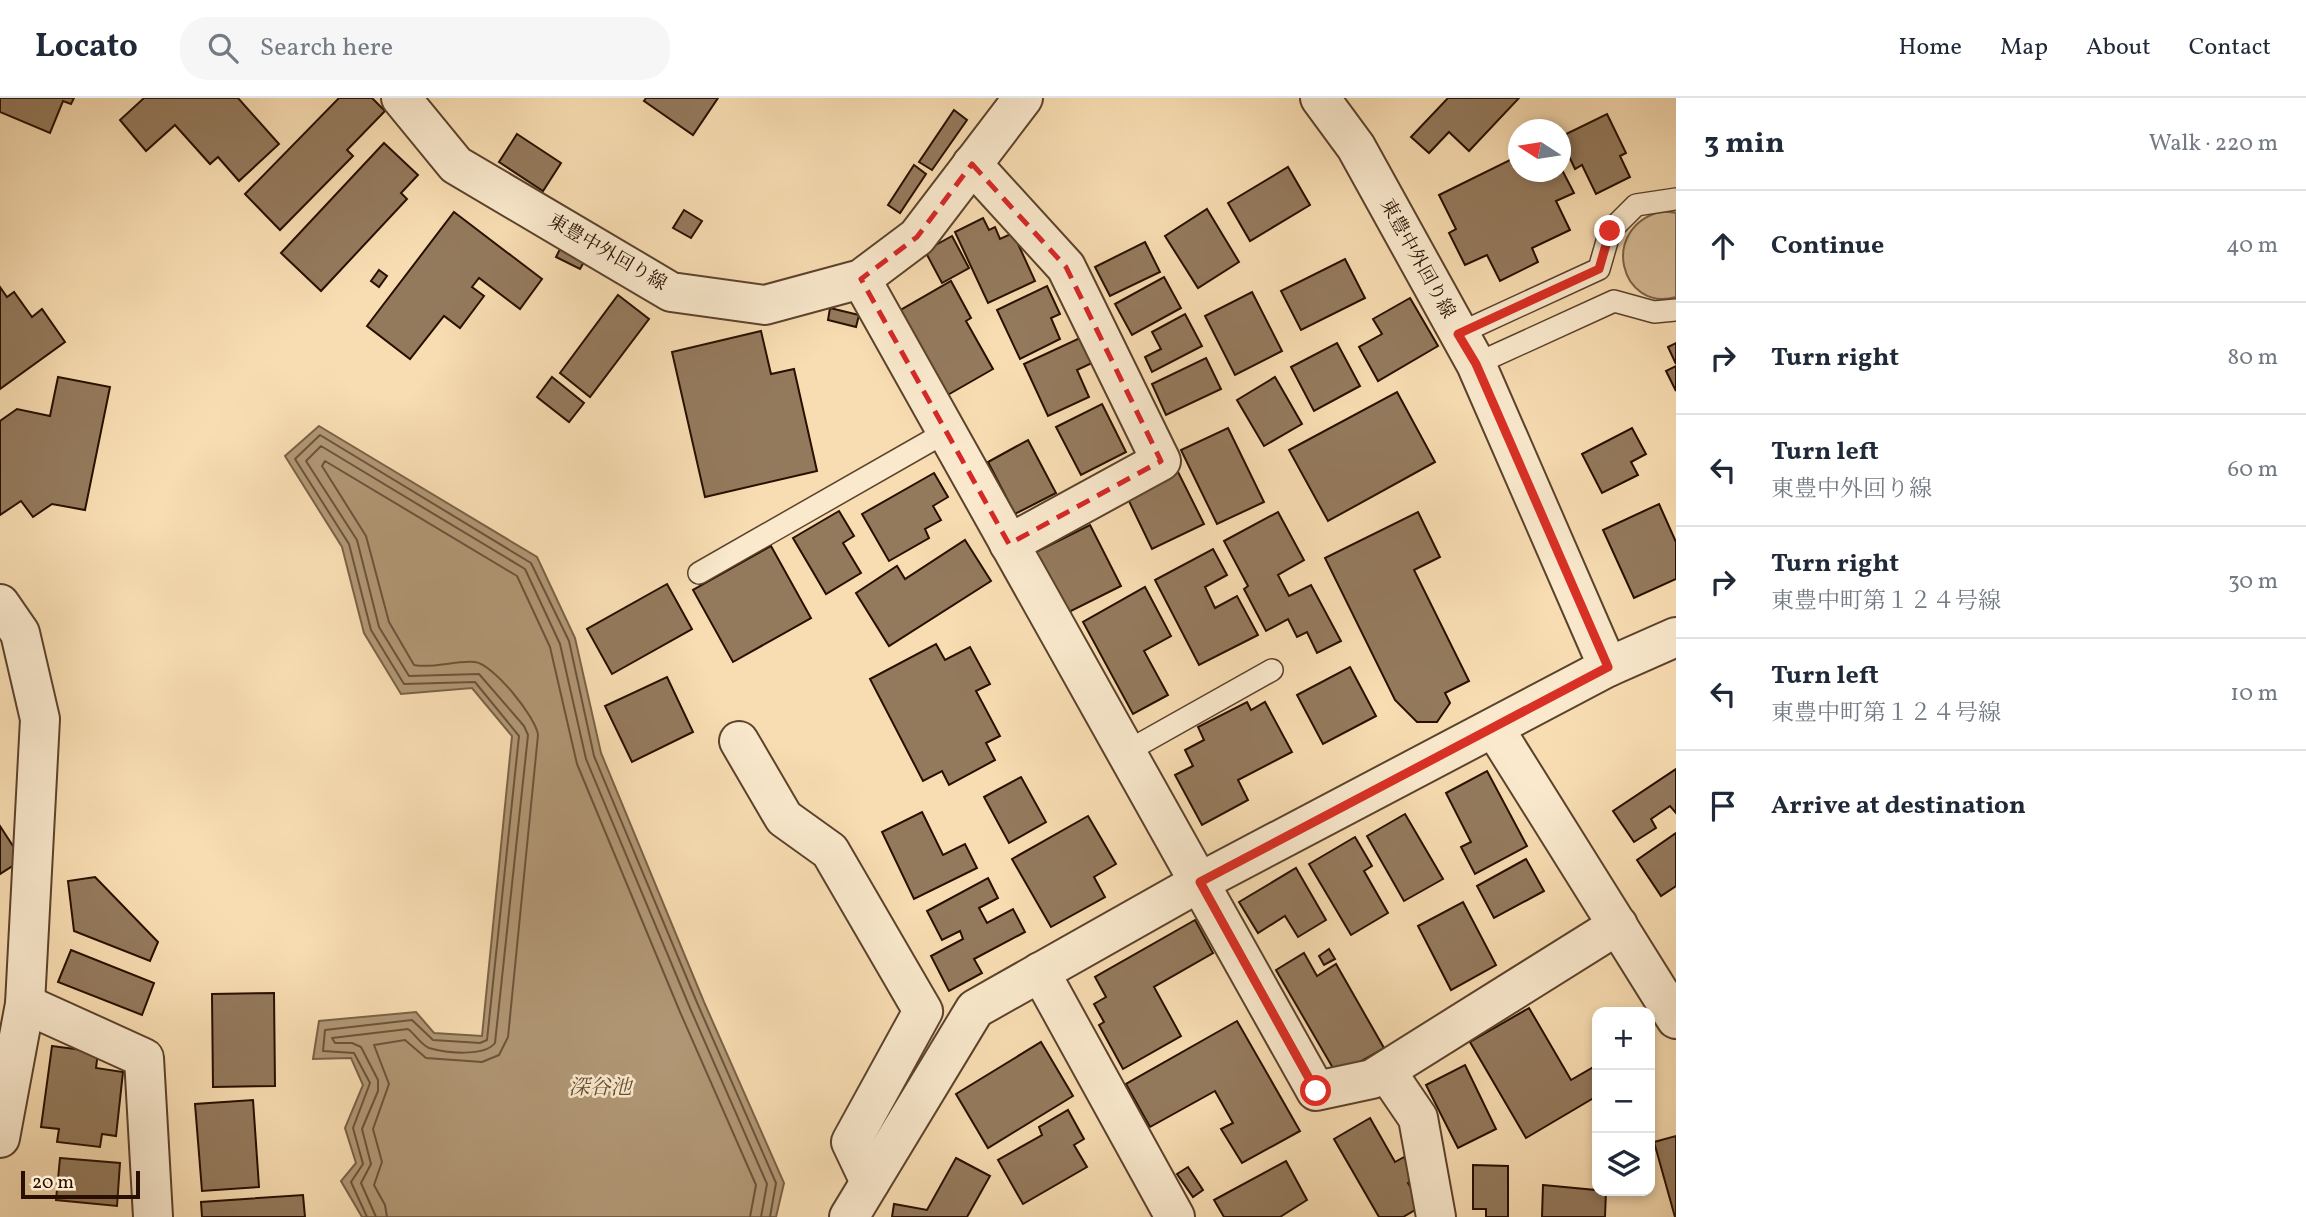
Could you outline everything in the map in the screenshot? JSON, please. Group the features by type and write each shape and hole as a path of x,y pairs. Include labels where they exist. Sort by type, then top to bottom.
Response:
{"street":[{"name":"東豊中外回り線","path":"401,98 456,165 671,292 765,305 861,279 917,237 1023,98"},
{"name":"東豊中外回り線","path":"1320,98 1356,147 1467,349 1608,667"},
{"path":"972,164 1066,267 1161,461 1009,544"},
{"path":"861,279 1316,1091 1372,1079 1618,925"},
{"path":"0,604 20,632 40,719 25,1004 0,1138"},
{"path":"849,1217 975,1009 1200,882 1608,667 1676,637"},
{"path":"1494,727 1676,1018"},
{"path":"739,741 784,818 830,851 923,1011 851,1142 870,1182"},
{"path":"1040,972 1175,1217"},
{"path":"25,1004 145,1059 153,1217"},
{"path":"1386,1071 1418,1118 1436,1217"}],"lane":[{"path":"1467,349 1599,269 1610,231 1636,205 1676,199"},
{"path":"1467,349 1614,301 1654,312 1676,310"},
{"path":"699,572 946,432"},
{"path":"1126,752 1272,670"}],"highlighted area":[{"path":"972,164 1066,267 1161,461 1009,544 861,279 917,237"}],"shaded area":[{"path":"1663,211 1676,213 1676,297 1657,299 1641,293 1630,281 1624,266 1624,249 1629,233 1642,220"}],"water":[{"name":"深谷池","path":"319,426 537,557 575,638 601,753 704,1002 784,1183 776,1217 362,1217 341,1181 356,1163 345,1128 363,1085 351,1058 313,1059 319,1021 416,1012 434,1033 482,1036 512,736 472,688 401,694 364,633 342,547 285,456"}],"building":[{"path":"0,98 74,98 71,104 63,101 50,133 0,112"},
{"path":"144,98 238,98 279,144 239,181 218,157 210,164 175,125 146,151 120,120"},
{"path":"339,98 372,98 385,111 347,150 353,156 280,230 245,194"},
{"path":"646,98 718,98 693,135 644,101"},
{"path":"1448,98 1519,98 1469,151 1449,132 1429,153 1411,137"},
{"path":"954,110 967,120 932,170 919,162"},
{"path":"1607,114 1626,153 1620,156 1630,177 1596,194 1582,165 1575,169 1571,160 1571,132"},
{"path":"517,134 561,163 543,191 499,162"},
{"path":"384,143 418,175 401,193 407,199 321,291 281,253"},
{"path":"1508,161 1508,182 1568,182 1574,193 1556,201 1570,230 1532,248 1538,262 1500,281 1487,255 1465,265 1449,233 1456,229 1439,195"},
{"path":"914,165 926,174 900,213 888,205"},
{"path":"1288,167 1310,205 1250,241 1228,203"},
{"path":"1207,209 1239,262 1198,288 1165,236"},
{"path":"684,210 702,221 691,238 673,228"},
{"path":"454,212 542,279 520,309 479,278 472,287 484,296 460,328 444,316 410,359 367,326"},
{"path":"983,218 989,230 995,227 1000,239 1013,233 1035,281 988,303 955,232"},
{"path":"952,236 969,268 942,283 925,251"},
{"path":"1145,242 1160,272 1110,296 1095,267"},
{"path":"560,249 584,262 580,269 556,257"},
{"path":"1345,259 1365,298 1301,330 1281,291"},
{"path":"379,270 387,276 379,287 371,281"},
{"path":"1164,277 1181,308 1132,335 1115,304"},
{"path":"951,281 971,318 966,321 993,369 939,400 892,315"},
{"path":"1047,286 1060,314 1051,318 1060,339 1020,359 997,310"},
{"path":"0,287 7,297 14,292 32,317 42,309 65,342 0,389"},
{"path":"1252,292 1282,351 1235,375 1205,316"},
{"path":"618,295 649,319 590,397 560,373"},
{"path":"1410,298 1438,346 1378,381 1359,347 1382,334 1373,319"},
{"path":"830,308 859,315 856,327 828,320"},
{"path":"1185,314 1202,346 1152,372 1145,357 1161,349 1152,332"},
{"path":"761,331 771,374 794,369 817,471 705,497 672,352"},
{"path":"1082,337 1094,362 1077,370 1089,397 1048,416 1024,364"},
{"path":"1337,343 1360,386 1314,411 1291,367"},
{"path":"1676,343 1676,364 1668,347"},
{"path":"1206,358 1221,389 1166,415 1152,384"},
{"path":"1676,366 1676,391 1666,371"},
{"path":"58,377 110,387 85,510 52,504 33,517 21,501 0,515 0,421 17,409 50,416"},
{"path":"552,377 584,403 569,422 537,397"},
{"path":"1275,377 1302,424 1264,446 1237,400"},
{"path":"1397,392 1435,462 1328,521 1289,450"},
{"path":"1102,404 1126,452 1081,475 1056,427"},
{"path":"1228,428 1264,502 1217,524 1181,450"},
{"path":"1632,428 1646,454 1631,462 1638,475 1602,493 1582,454"},
{"path":"1028,440 1056,493 1015,514 988,462"},
{"path":"1178,472 1204,524 1152,549 1127,497"},
{"path":"934,473 948,497 933,506 941,520 925,529 929,538 889,561 862,514"},
{"path":"1659,504 1676,542 1676,579 1634,598 1603,530"},
{"path":"839,511 854,536 843,543 861,573 826,594 793,538"},
{"path":"1278,512 1304,560 1278,575 1289,596 1311,585 1341,641 1317,653 1307,632 1297,637 1288,619 1266,631 1244,589 1248,586 1224,541"},
{"path":"1418,512 1440,557 1414,570 1469,681 1445,693 1450,703 1437,722 1417,722 1395,700 1325,558"},
{"path":"1090,525 1121,586 1067,613 1036,552"},
{"path":"965,540 991,581 889,646 856,593 897,566 905,579"},
{"path":"771,546 811,618 733,662 693,590"},
{"path":"1213,549 1227,575 1205,587 1215,608 1237,596 1258,635 1199,665 1155,580"},
{"path":"667,584 692,629 612,674 587,629"},
{"path":"1145,587 1171,636 1144,651 1168,695 1133,714 1083,622"},
{"path":"936,644 945,660 970,647 990,684 976,691 1000,736 986,743 995,760 949,785 942,771 923,781 870,679"},
{"path":"1350,667 1376,716 1323,744 1297,695"},
{"path":"667,677 693,732 632,762 605,706"},
{"path":"1247,702 1251,710 1265,702 1292,752 1238,780 1248,800 1202,825 1175,775 1193,766 1185,750 1204,740 1198,727"},
{"path":"1676,769 1676,813 1670,806 1651,819 1656,828 1634,842 1613,811"},
{"path":"1487,771 1527,846 1475,874 1461,847 1471,842 1446,793"},
{"path":"1021,777 1046,822 1009,843 984,797"},
{"path":"922,812 943,855 965,844 977,868 914,899 882,832"},
{"path":"1405,814 1443,879 1404,901 1367,836"},
{"path":"1088,816 1116,864 1094,877 1105,897 1051,927 1012,859"},
{"path":"0,826 22,860 0,874"},
{"path":"1676,833 1676,886 1661,896 1637,860"},
{"path":"1355,837 1372,866 1364,871 1388,913 1351,935 1309,864"},
{"path":"1526,859 1544,891 1494,918 1477,886"},
{"path":"1296,868 1326,920 1298,937 1285,916 1258,933 1239,902"},
{"path":"95,877 158,942 150,961 74,931 68,881"},
{"path":"988,878 998,898 979,908 987,923 1013,909 1025,932 974,959 982,973 949,991 931,956 963,939 960,931 942,940 927,911"},
{"path":"1463,902 1496,965 1451,990 1418,926"},
{"path":"1195,920 1213,953 1154,987 1181,1036 1123,1069 1099,1025 1104,1022 1094,1004 1106,997 1095,977"},
{"path":"1329,949 1335,959 1324,965 1319,956"},
{"path":"71,950 154,983 142,1015 58,982"},
{"path":"1304,953 1317,976 1336,964 1384,1048 1337,1075 1276,970"},
{"path":"274,993 275,1086 213,1087 212,994"},
{"path":"1529,1008 1571,1080 1592,1068 1592,1099 1526,1138 1470,1042"},
{"path":"1237,1021 1300,1131 1242,1163 1221,1129 1233,1123 1215,1091 1150,1127 1126,1084"},
{"path":"1041,1042 1073,1096 988,1148 956,1094"},
{"path":"52,1046 98,1052 96,1068 123,1072 116,1136 102,1134 100,1147 57,1142 59,1129 41,1127"},
{"path":"1465,1065 1496,1129 1458,1148 1426,1085"},
{"path":"253,1100 259,1187 202,1191 195,1104"},
{"path":"1068,1110 1084,1139 1074,1145 1087,1167 1023,1204 998,1160 1042,1135 1039,1127"},
{"path":"1370,1118 1395,1162 1404,1157 1416,1178 1408,1183 1422,1206 1403,1217 1379,1217 1334,1139"},
{"path":"1676,1136 1676,1217 1655,1146 1655,1142"},
{"path":"60,1158 120,1163 117,1206 56,1200"},
{"path":"956,1158 990,1176 967,1217 892,1217 894,1204 927,1210"},
{"path":"1286,1161 1307,1200 1280,1217 1224,1217 1214,1200"},
{"path":"1473,1165 1508,1166 1508,1217 1486,1217 1486,1209 1473,1209"},
{"path":"1188,1167 1203,1190 1193,1197 1177,1174"},
{"path":"1543,1185 1592,1190 1592,1196 1606,1196 1605,1217 1542,1217"},
{"path":"303,1195 305,1217 202,1217 201,1202"}],"route":[{"path":"1316,1091 1200,882 1608,667 1476,364 1458,334 1599,269 1610,231"}]}
